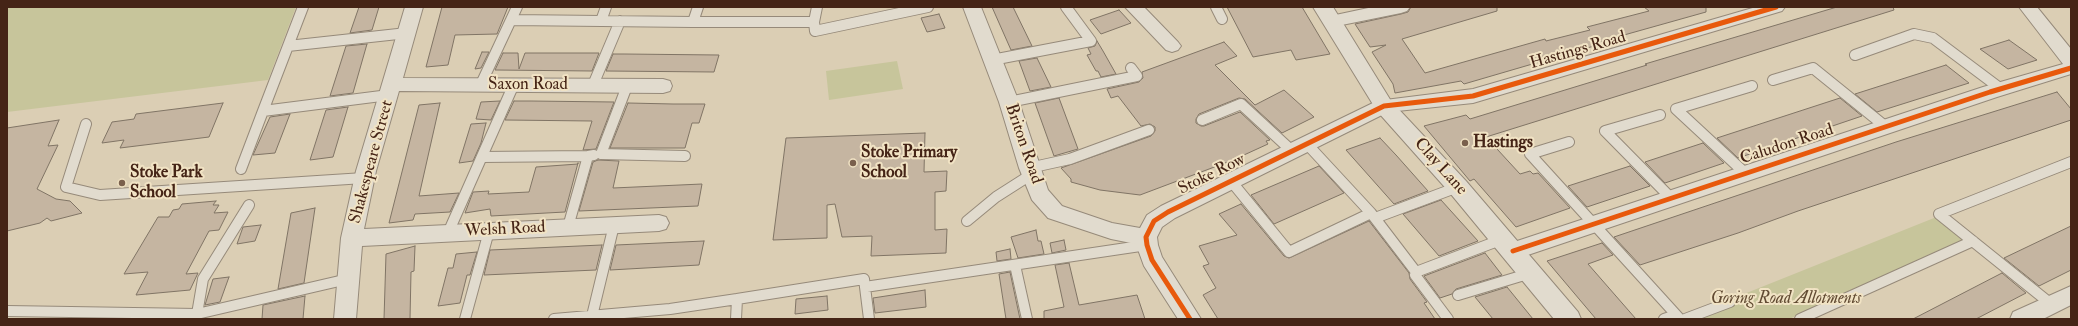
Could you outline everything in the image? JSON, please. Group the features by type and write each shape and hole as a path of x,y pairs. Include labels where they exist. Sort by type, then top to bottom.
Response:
{"street":[{"name":"Shakespeare Street","path":"344,319 352,238 364,178 414,7"},
{"name":"Briton Road","path":"972,7 1009,102 1039,194 1055,212 1110,231 1146,241"},
{"path":"1134,7 1172,46"},
{"path":"1328,14 1401,7"},
{"path":"2028,7 2069,71"},
{"name":"Hastings Road","path":"1384,106 1473,96 1771,8"},
{"name":"Clay Lane","path":"1328,14 1384,106 1458,187 1569,319"},
{"name":"Caludon Road","path":"1508,245 1594,224 2001,89 2069,71"},
{"name":"Saxon Road","path":"390,90 481,84 663,86"},
{"name":"Stoke Row","path":"1146,241 1154,221 1168,212 1384,106"},
{"name":"Welsh Road","path":"352,238 659,223"},
{"path":"1146,241 1152,260 1190,319"},
{"path":"2021,319 2071,295"}],"lane":[{"path":"241,169 303,7"},
{"path":"481,84 517,7"},
{"path":"601,21 606,7"},
{"path":"692,22 698,7"},
{"path":"817,7 814,22 815,31 928,7"},
{"path":"992,60 1090,41 1066,7"},
{"path":"1216,7 1222,19"},
{"path":"511,20 814,22"},
{"path":"593,85 620,21"},
{"path":"288,46 406,33"},
{"path":"1855,55 1914,34 1933,38 2001,89"},
{"path":"1009,102 1137,76 1131,68"},
{"path":"1773,80 1814,68 1886,127"},
{"path":"448,233 514,84"},
{"path":"601,154 627,86"},
{"path":"1745,173 1676,109 1752,86"},
{"path":"263,111 390,90"},
{"path":"1202,120 1241,104 1300,148 1373,215 1416,272 1415,275 1448,319"},
{"path":"1660,115 1605,131 1671,198"},
{"path":"86,124 66,188 100,194 364,178"},
{"path":"966,221 1031,171 1070,159 1149,130"},
{"path":"1569,142 1530,154 1680,318"},
{"path":"482,158 588,156 601,154 685,156"},
{"path":"568,227 588,156"},
{"path":"2051,304 1939,214 2071,162"},
{"path":"1231,181 1289,252 1373,215 1458,187"},
{"path":"196,316 203,279 249,206"},
{"path":"587,317 614,225"},
{"path":"465,319 489,231"},
{"path":"865,287 1015,265 1146,241"},
{"path":"1800,319 1973,241"},
{"path":"1416,272 1508,245"},
{"path":"1015,265 1026,319"},
{"path":"1458,295 1530,273"},
{"path":"7,311 196,316 348,279"},
{"path":"554,319 670,309 864,279 869,319"},
{"path":"736,319 737,299"},
{"path":"1664,319 1680,318 1730,302"}],"green space":[{"path":"7,7 296,7 268,80 7,112"},
{"path":"897,61 903,89 829,100 826,71"},
{"name":"Goring Road Allotments","path":"1939,216 1967,240 1789,319 1691,319 1689,316"}],"building":[{"path":"359,7 379,7 372,30 350,33"},
{"path":"442,7 508,7 497,34 455,35 448,65 426,67"},
{"path":"992,7 1013,7 1032,46 1011,50"},
{"path":"1227,7 1302,7 1330,54 1296,60 1291,50 1253,57"},
{"path":"1411,7 1497,7 1497,11 1402,39 1425,73 1545,39 1546,41 1590,30 1587,27 1649,11 1644,7 1706,7 1706,12 1592,44 1594,46 1464,84 1461,81 1395,93 1393,84 1372,52 1386,45 1370,47 1355,24 1408,12"},
{"path":"1837,7 1893,7 1894,10 1486,137 1520,174 1530,171 1533,174 1538,173 1570,208 1516,227 1474,179 1470,181 1424,126 1466,115 1470,119 1647,65 1645,64"},
{"path":"1119,10 1131,23 1101,34 1090,20"},
{"path":"939,14 945,28 927,32 921,18"},
{"path":"2009,40 2037,60 2008,69 1980,49"},
{"path":"1097,41 1116,74 1101,77 1098,71 1096,71 1087,55 1091,54 1088,48 1095,46"},
{"path":"1224,42 1237,56 1215,65 1255,105 1284,90 1314,117 1282,133 1245,99 1239,98 1199,114 1196,119 1196,123 1204,126 1240,112 1270,140 1266,141 1268,144 1233,160 1140,195 1100,190 1071,182 1071,179 1061,168 1151,136 1155,131 1155,127 1150,124 1141,126 1118,96 1111,98 1107,89 1139,82 1143,78 1142,72"},
{"path":"367,44 353,93 330,96 346,46"},
{"path":"482,52 489,52 481,68 475,69"},
{"path":"503,53 518,53 519,69 525,53 599,53 592,71 495,70"},
{"path":"613,54 719,55 714,72 606,71"},
{"path":"1037,58 1051,87 1030,91 1019,61"},
{"path":"1946,65 1969,83 1877,112 1855,94"},
{"path":"2057,92 2071,109 2071,120 1798,211 1738,233 1640,265 1614,237 1896,142"},
{"path":"1059,98 1078,149 1054,156 1035,103"},
{"path":"1840,98 1862,116 1738,158 1717,138"},
{"path":"500,101 491,120 476,119 481,102"},
{"path":"514,101 614,102 596,149 583,150 592,121 505,120"},
{"path":"223,103 209,137 120,148 124,140 102,143 112,122 134,119 136,114"},
{"path":"440,103 419,196 459,193 450,212 415,214 413,220 389,223 419,105"},
{"path":"628,103 705,104 699,123 692,123 685,148 610,148"},
{"path":"348,107 333,157 310,160 326,110"},
{"path":"290,114 275,153 253,155 270,117"},
{"path":"59,120 48,146 58,145 37,189 56,199 70,201 82,213 51,221 47,218 40,223 7,231 7,128"},
{"path":"486,123 481,143 473,161 459,163 471,124"},
{"path":"925,133 924,172 947,171 946,191 935,192 935,230 947,229 946,253 871,256 872,236 842,237 835,204 827,205 827,238 773,240 786,138"},
{"path":"1380,138 1428,191 1394,204 1346,150"},
{"path":"1703,143 1724,163 1665,183 1645,162"},
{"path":"598,160 619,161 613,188 702,184 698,206 579,211 593,162"},
{"path":"578,164 565,212 491,216 490,209 465,213 473,192 489,191 488,194 529,192 536,167"},
{"path":"1319,166 1344,193 1274,224 1251,195"},
{"path":"1630,166 1650,186 1587,207 1568,186"},
{"path":"1441,200 1478,241 1439,256 1403,214"},
{"path":"216,201 213,205 219,205 214,213 228,212 219,230 209,231 186,274 198,273 190,290 136,295 148,272 124,274 158,217 169,217 173,210 179,209 182,204"},
{"path":"1241,204 1284,256 1289,258 1369,221 1409,273 1410,279 1427,302 1424,303 1435,319 1218,319 1203,295 1216,288 1203,266 1209,264 1199,246 1237,235 1219,214"},
{"path":"315,208 304,283 278,289 291,213"},
{"path":"261,225 255,241 237,244 243,227"},
{"path":"2071,226 2071,270 2039,286 2004,258"},
{"path":"1036,230 1038,241 1041,241 1044,254 1018,258 1011,237"},
{"path":"1064,240 1066,250 1052,253 1050,243"},
{"path":"704,241 699,265 610,270 616,245"},
{"path":"1602,243 1613,255 1588,264 1636,319 1596,319 1547,261"},
{"path":"602,245 596,270 484,275 490,250"},
{"path":"415,246 414,271 411,272 410,319 384,319 386,254"},
{"path":"1010,249 1011,259 997,261 996,252"},
{"path":"477,252 470,275 467,275 460,303 438,306 448,268 453,268 456,254"},
{"path":"1485,253 1502,275 1456,289 1452,294 1440,298 1424,276"},
{"path":"1069,263 1079,305 1137,295 1145,319 1044,319 1044,311 1064,307 1055,265"},
{"path":"1010,272 1020,319 1006,319 999,274"},
{"path":"2002,273 2026,293 1976,319 1913,319"},
{"path":"229,277 220,302 205,305 213,279"},
{"path":"1507,287 1533,319 1493,319 1475,297"},
{"path":"925,290 926,307 875,313 873,298"},
{"path":"305,296 303,319 262,319 263,305"},
{"path":"827,296 828,310 795,314 796,299"}],"cycle path":[{"path":"1190,319 1152,260 1147,245 1146,237 1154,221 1168,212 1384,106 1473,96 1776,7"},
{"path":"1513,251 1990,92 2071,68"}],"place":[{"name":"Hastings","path":"1465,143"},
{"name":"Stoke Primary School","path":"853,163"},
{"name":"Stoke Park School","path":"122,183"}]}
